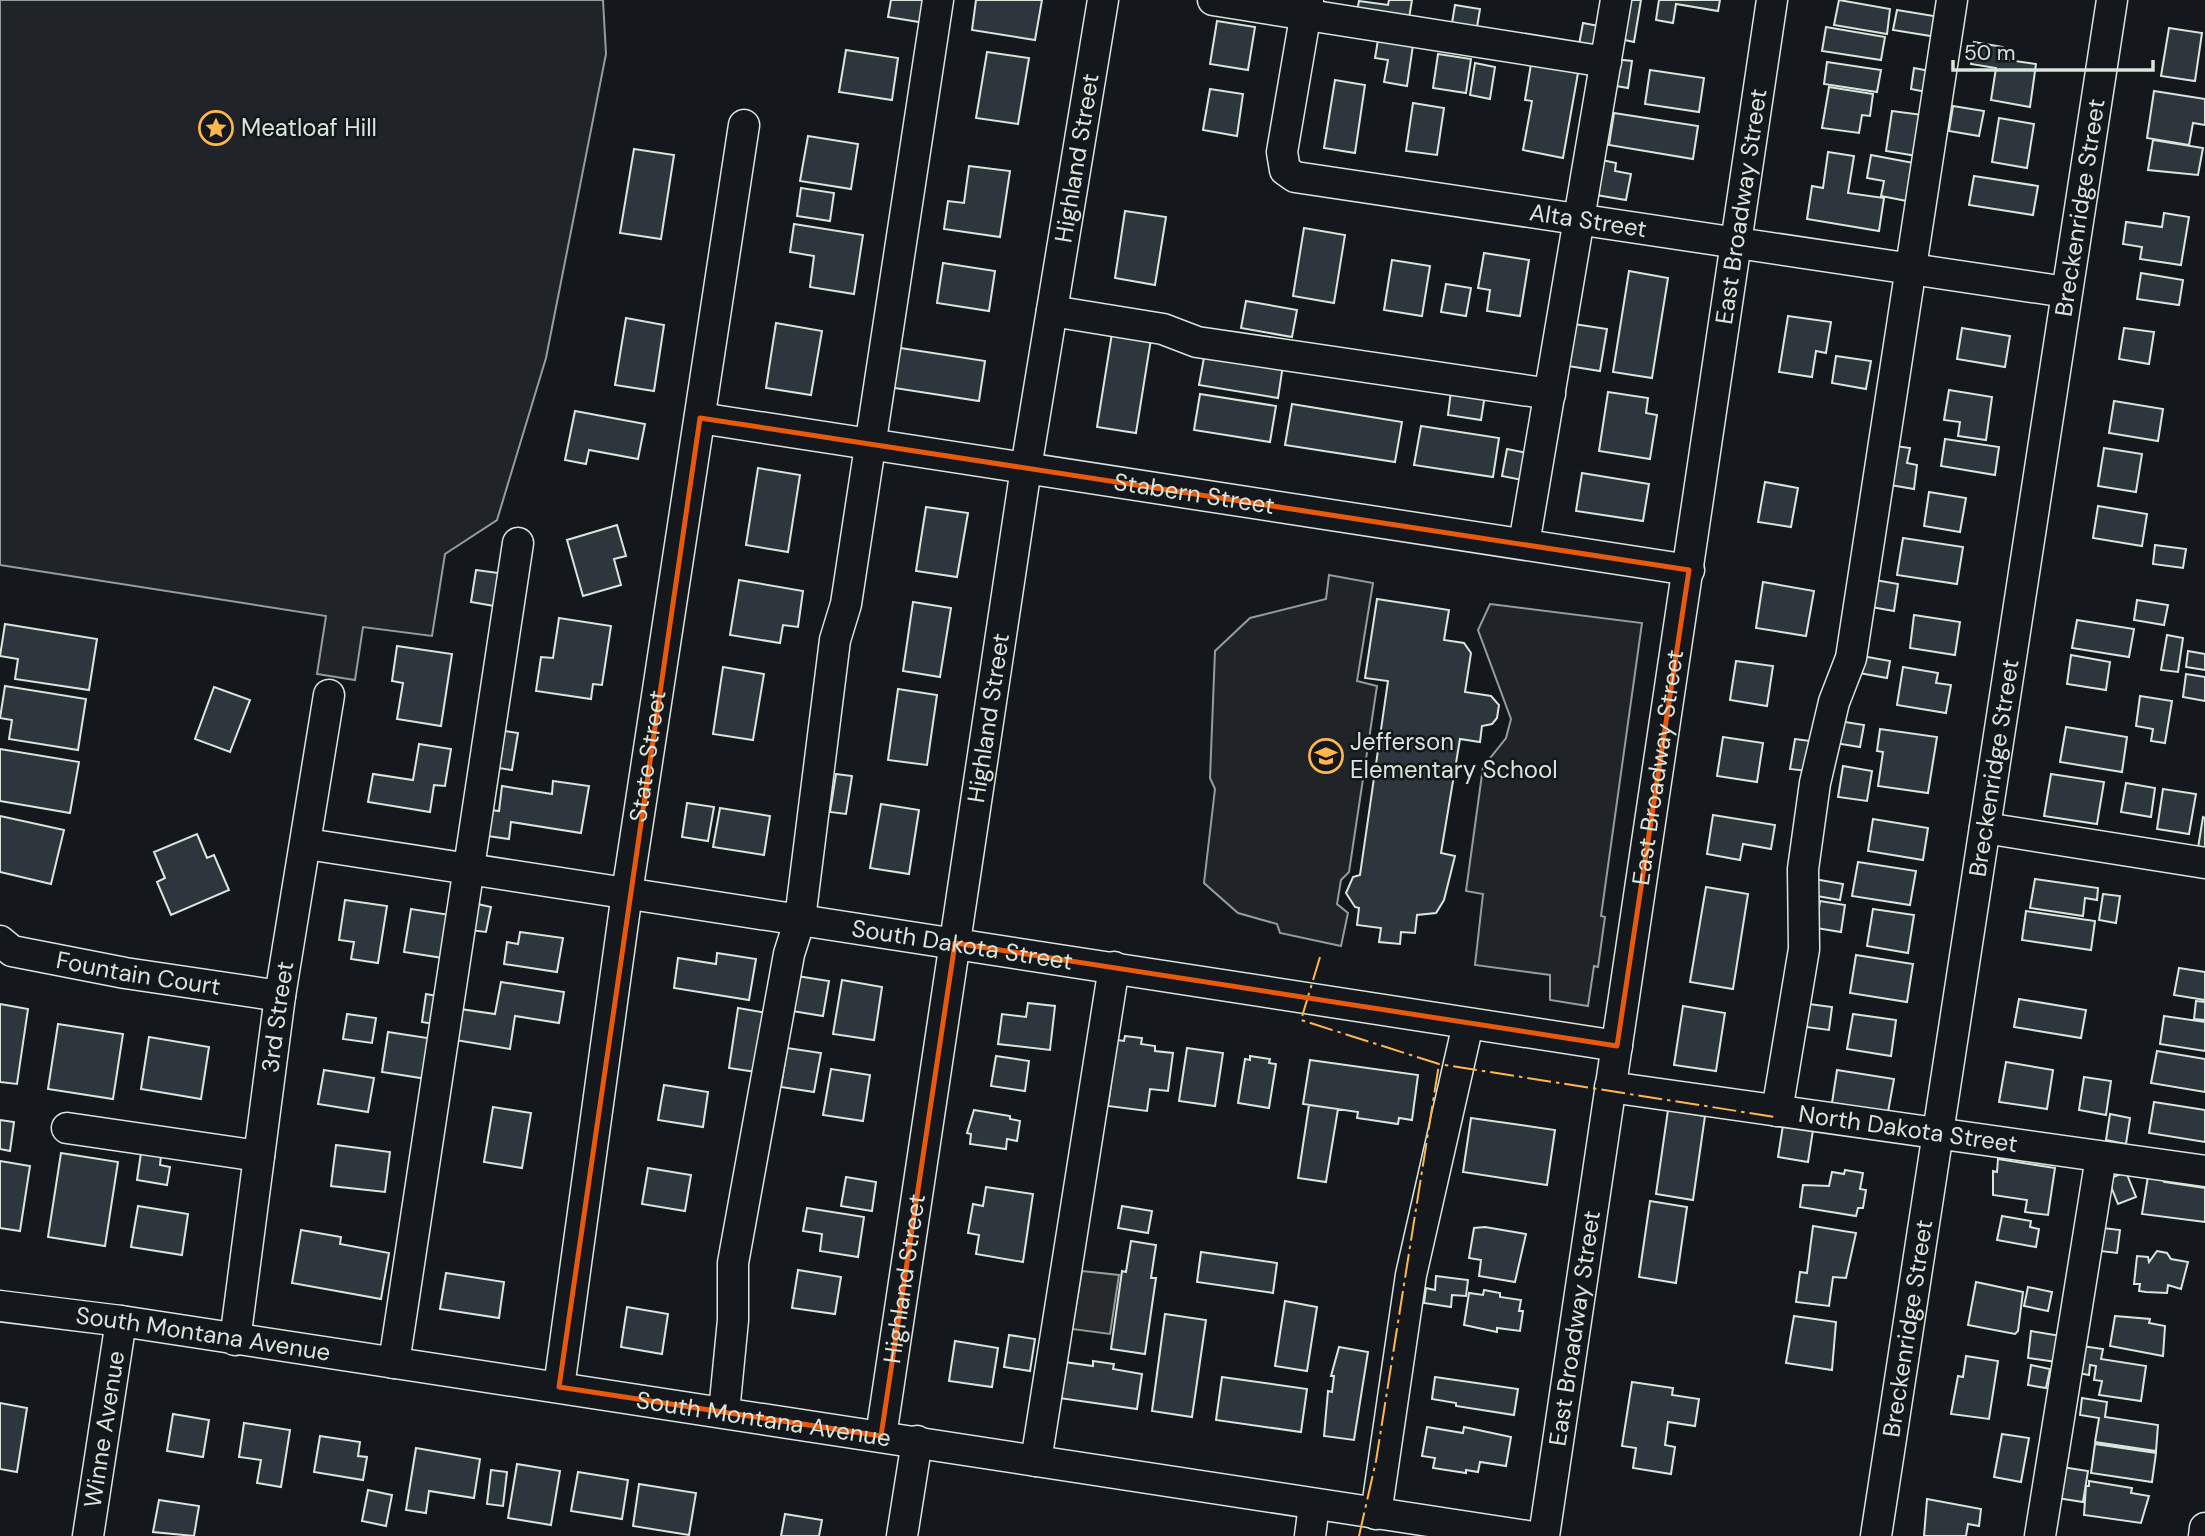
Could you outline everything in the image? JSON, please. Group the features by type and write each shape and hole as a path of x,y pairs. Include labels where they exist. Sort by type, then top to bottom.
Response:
{"street":[{"path":"724,1412 733,1320 733,1263 789,954 800,919 835,640 846,604 937,0"},
{"name":"Highland Street","path":"881,1436 1026,468 1104,0"},
{"path":"1213,0 1306,7 1606,62"},
{"path":"1524,544 1581,221 1616,0"},
{"name":"East Broadway Street","path":"1544,1536 1772,0"},
{"path":"1777,1111 1804,949 1803,869 1815,783 1834,702 1851,658 1870,547 1908,269 1952,0"},
{"name":"Breckenridge Street","path":"1876,1536 2112,0"},
{"name":"Alta Street","path":"1306,7 1282,152 1285,170 1295,177 2066,292"},
{"name":"State Street","path":"559,1387 627,893 744,125"},
{"path":"1052,311 1163,329 1197,342 1550,394"},
{"name":"Stabern Street","path":"700,418 1689,570"},
{"path":"394,1363 518,543"},
{"name":"3rd Street","path":"235,1340 280,996 307,844 329,695"},
{"path":"1985,828 2205,863"},
{"name":"South Dakota Street","path":"307,844 1616,1046"},
{"name":"Fountain Court","path":"0,941 12,951 125,973 280,996"},
{"path":"1036,1461 1114,967"},
{"path":"1376,1514 1411,1275 1440,1137 1468,1024"},
{"name":"North Dakota Street","path":"1610,1087 2205,1171"},
{"path":"67,1128 259,1156"},
{"path":"2040,1536 2101,1157"},
{"name":"South Montana Avenue","path":"0,1306 121,1321 1527,1536"},
{"name":"Winne Avenue","path":"88,1536 121,1321"},
{"path":"902,1536 917,1441"},
{"path":"1310,1536 1314,1505"},
{"path":"2204,1536 2205,1528"}],"highlighted area":[{"path":"700,418 1689,570 1617,1046 955,943 881,1436 559,1387"}],"shaded area":[{"path":"0,0 603,0 606,54 546,358 497,520 445,554 432,636 363,627 355,680 317,674 326,616 0,565"},
{"path":"1329,575 1373,583 1357,681 1377,686 1349,872 1341,880 1337,904 1348,913 1341,946 1280,933 1277,924 1238,913 1204,883 1215,789 1210,778 1215,651 1250,618 1326,599"},
{"path":"1490,604 1642,623 1601,916 1605,917 1598,967 1594,966 1588,1006 1550,1000 1550,975 1475,965 1483,894 1466,891 1483,767 1506,738 1511,719 1478,630"},
{"path":"1082,1271 1119,1275 1110,1334 1072,1329"}],"building":[{"path":"891,0 928,0 925,23 888,17"},
{"path":"976,0 1042,0 1035,40 972,30"},
{"path":"1389,0 1412,0 1408,24 1356,16 1359,1 1388,5"},
{"path":"1626,0 1641,0 1634,42 1620,39"},
{"path":"1659,0 1720,0 1718,11 1676,4 1673,23 1656,20"},
{"path":"1839,0 1890,9 1887,34 1834,25"},
{"path":"1455,5 1480,9 1476,33 1451,29"},
{"path":"1897,10 1940,17 1937,37 1893,30"},
{"path":"1217,21 1255,27 1248,70 1210,64"},
{"path":"1583,23 1604,27 1600,54 1578,50"},
{"path":"1826,27 1885,37 1881,60 1822,51"},
{"path":"2169,28 2202,33 2195,81 2161,76"},
{"path":"1378,40 1413,45 1407,86 1384,82 1388,60 1375,58"},
{"path":"1974,42 2003,47 2001,59 2036,64 2030,107 1991,100 1996,68 1971,64"},
{"path":"846,50 898,58 892,100 839,92"},
{"path":"987,52 1029,58 1018,124 976,118"},
{"path":"1438,54 1471,59 1466,93 1433,88"},
{"path":"1614,59 1632,61 1628,88 1610,85"},
{"path":"1827,62 1881,70 1877,92 1824,84"},
{"path":"1475,63 1495,67 1490,99 1470,95"},
{"path":"1531,64 1578,73 1563,158 1523,150 1532,101 1525,100"},
{"path":"1914,68 1935,72 1931,93 1911,89"},
{"path":"1650,70 1704,78 1699,112 1645,104"},
{"path":"1335,80 1365,85 1355,153 1324,148"},
{"path":"1829,87 1873,94 1870,116 1862,115 1859,133 1822,128"},
{"path":"1210,89 1243,94 1237,136 1203,130"},
{"path":"2154,91 2205,99 2205,125 2193,123 2189,145 2147,138"},
{"path":"1413,103 1444,108 1437,155 1406,151"},
{"path":"1953,106 1984,111 1979,136 1949,131"},
{"path":"1892,111 1923,115 1917,156 1886,151"},
{"path":"1614,113 1698,126 1693,159 1609,145"},
{"path":"1999,118 2034,124 2027,168 1992,162"},
{"path":"808,136 858,144 851,189 800,181"},
{"path":"2153,140 2203,148 2198,175 2148,170"},
{"path":"634,149 674,155 661,239 620,233"},
{"path":"1828,152 1854,156 1848,193 1884,198 1879,231 1807,219 1812,186 1823,188"},
{"path":"1871,155 1919,164 1912,202 1881,196 1884,181 1867,178"},
{"path":"1602,160 1616,163 1615,171 1631,174 1626,200 1596,195"},
{"path":"969,166 1010,171 1000,237 944,229 948,201 964,203"},
{"path":"1974,176 2038,186 2033,215 1969,205"},
{"path":"801,188 834,193 830,221 797,216"},
{"path":"1125,211 1166,217 1155,285 1115,278"},
{"path":"2164,213 2189,217 2181,265 2140,259 2142,247 2123,244 2126,222 2162,227"},
{"path":"794,224 863,235 854,294 810,287 814,256 790,252"},
{"path":"1304,228 1345,235 1334,303 1293,296"},
{"path":"1484,253 1529,260 1520,316 1487,311 1490,290 1478,288"},
{"path":"1392,260 1430,266 1422,316 1384,310"},
{"path":"943,263 995,271 989,311 937,303"},
{"path":"1629,271 1668,278 1652,378 1613,372"},
{"path":"2141,273 2183,280 2179,305 2137,299"},
{"path":"1446,284 1471,288 1466,316 1441,312"},
{"path":"1246,301 1297,310 1292,337 1241,328"},
{"path":"1788,316 1831,322 1826,353 1816,351 1812,377 1779,372"},
{"path":"626,318 664,325 654,391 615,385"},
{"path":"776,323 822,331 811,395 766,388"},
{"path":"1574,324 1607,329 1600,371 1568,366"},
{"path":"1962,328 2010,336 2005,367 1957,359"},
{"path":"2124,328 2154,332 2149,364 2119,359"},
{"path":"1112,333 1151,339 1136,433 1097,427"},
{"path":"894,347 985,361 979,401 888,387"},
{"path":"1205,352 1283,365 1278,398 1199,385"},
{"path":"1836,356 1871,361 1866,389 1832,383"},
{"path":"1452,383 1486,388 1481,420 1448,415"},
{"path":"1949,390 1992,397 1986,440 1958,436 1960,422 1944,420"},
{"path":"1608,392 1648,398 1646,413 1657,415 1650,459 1599,451"},
{"path":"1200,394 1276,406 1270,442 1194,430"},
{"path":"2114,401 2163,409 2158,441 2109,433"},
{"path":"1292,404 1402,422 1395,462 1285,445"},
{"path":"575,411 645,424 638,459 589,450 586,464 565,460"},
{"path":"1421,426 1499,438 1493,477 1414,465"},
{"path":"1945,439 1999,447 1995,475 1941,466"},
{"path":"1895,446 1910,448 1907,463 1917,465 1914,489 1890,485"},
{"path":"2104,448 2142,454 2136,492 2098,486"},
{"path":"1507,449 1532,454 1527,481 1502,476"},
{"path":"758,468 800,475 788,552 746,545"},
{"path":"1582,473 1649,484 1643,521 1576,511"},
{"path":"1765,482 1798,488 1791,527 1758,522"},
{"path":"1929,492 1966,498 1960,532 1924,526"},
{"path":"2098,506 2147,514 2142,546 2093,538"},
{"path":"926,507 968,513 957,577 916,571"},
{"path":"617,525 626,556 614,559 621,585 583,596 567,540"},
{"path":"1903,538 1963,547 1957,584 1897,575"},
{"path":"2155,545 2186,549 2183,568 2153,564"},
{"path":"476,570 506,574 500,607 471,602"},
{"path":"739,580 803,591 798,627 783,625 780,643 730,635"},
{"path":"1875,580 1898,584 1894,611 1871,607"},
{"path":"1763,582 1814,591 1806,636 1756,628"},
{"path":"1377,599 1449,610 1444,640 1464,643 1471,653 1465,692 1491,696 1499,705 1497,718 1492,724 1482,726 1480,742 1460,739 1441,853 1455,856 1444,900 1436,913 1417,915 1415,933 1401,932 1400,944 1379,942 1381,928 1357,925 1359,908 1355,907 1346,893 1353,877 1360,875 1388,681 1365,678"},
{"path":"2137,600 2168,605 2164,625 2134,620"},
{"path":"913,602 951,608 940,677 903,671"},
{"path":"1914,615 1960,622 1955,655 1910,648"},
{"path":"559,618 611,626 602,685 593,684 591,699 536,691 541,657 553,658"},
{"path":"2077,620 2134,629 2129,657 2072,648"},
{"path":"5,624 97,639 89,690 15,679 18,659 0,656"},
{"path":"2167,635 2183,638 2178,672 2161,670"},
{"path":"397,646 452,654 441,726 397,719 403,683 392,681"},
{"path":"2188,651 2205,654 2205,670 2186,667"},
{"path":"2071,655 2110,662 2106,690 2067,684"},
{"path":"1862,656 1890,661 1887,678 1859,673"},
{"path":"1736,661 1773,666 1767,706 1730,700"},
{"path":"723,667 764,674 753,740 713,734"},
{"path":"1903,667 1938,673 1936,683 1951,685 1946,713 1897,705"},
{"path":"2186,674 2205,677 2205,701 2183,697"},
{"path":"5,686 86,699 78,750 9,739 12,720 0,718"},
{"path":"214,687 250,700 230,752 195,739"},
{"path":"898,689 937,695 927,765 888,760"},
{"path":"2140,696 2172,701 2165,743 2151,741 2153,729 2136,726"},
{"path":"1839,721 1864,725 1860,747 1835,743"},
{"path":"2066,727 2127,737 2122,772 2060,762"},
{"path":"1880,729 1937,737 1928,793 1878,786 1883,752 1877,751"},
{"path":"497,730 518,733 512,770 492,767"},
{"path":"1723,737 1763,743 1757,782 1717,776"},
{"path":"1795,739 1818,742 1815,772 1790,769"},
{"path":"419,744 451,749 445,786 434,785 430,812 368,802 373,774 413,780"},
{"path":"0,749 79,762 70,813 0,801"},
{"path":"1843,766 1872,771 1867,801 1838,797"},
{"path":"836,774 852,776 846,814 830,812"},
{"path":"2051,774 2104,782 2097,824 2044,816"},
{"path":"553,781 589,786 581,833 511,822 509,839 480,835 484,809 499,811 502,786 552,794"},
{"path":"2126,783 2155,788 2151,817 2121,812"},
{"path":"2163,789 2196,794 2189,834 2157,829"},
{"path":"687,803 714,807 708,841 682,837"},
{"path":"881,804 919,810 909,874 870,868"},
{"path":"720,808 770,816 764,855 713,847"},
{"path":"1713,815 1775,825 1771,849 1743,844 1740,860 1707,854"},
{"path":"0,816 64,830 51,884 0,872"},
{"path":"2203,817 2205,818 2205,849 2198,848"},
{"path":"1873,819 1928,828 1923,860 1868,851"},
{"path":"197,834 207,858 214,855 229,890 171,915 157,882 165,878 154,852"},
{"path":"1858,862 1916,871 1910,905 1852,896"},
{"path":"1814,879 1843,884 1840,900 1811,895"},
{"path":"2035,879 2098,888 2097,900 2085,898 2083,916 2030,908"},
{"path":"1706,887 1748,894 1733,989 1690,982"},
{"path":"2103,894 2120,896 2116,923 2099,920"},
{"path":"345,900 387,906 378,963 351,959 354,942 339,940"},
{"path":"1820,901 1845,905 1841,932 1816,928"},
{"path":"473,903 491,907 486,932 469,930"},
{"path":"411,909 450,915 443,958 404,952"},
{"path":"1873,909 1914,915 1908,953 1867,946"},
{"path":"2026,911 2095,921 2091,950 2022,940"},
{"path":"520,932 563,938 557,972 504,964 507,942 518,944"},
{"path":"717,953 756,959 749,1000 674,988 678,958 716,964"},
{"path":"1856,955 1913,964 1907,1002 1850,993"},
{"path":"2179,968 2205,972 2205,1000 2174,995"},
{"path":"797,976 829,981 823,1016 792,1011"},
{"path":"842,980 882,987 874,1040 833,1034"},
{"path":"501,982 564,992 559,1023 515,1016 510,1049 449,1039 453,1008 495,1014"},
{"path":"426,994 443,997 439,1025 422,1022"},
{"path":"2019,999 2086,1010 2081,1038 2014,1027"},
{"path":"2196,1001 2205,1002 2205,1020 2194,1019"},
{"path":"1028,1003 1055,1006 1050,1050 998,1044 1002,1014 1026,1017"},
{"path":"0,1004 28,1009 17,1084 0,1082"},
{"path":"1809,1004 1832,1007 1829,1030 1806,1027"},
{"path":"1683,1006 1725,1013 1716,1071 1674,1065"},
{"path":"738,1008 772,1014 763,1073 729,1068"},
{"path":"347,1014 376,1018 372,1043 343,1039"},
{"path":"1853,1014 1896,1020 1891,1056 1847,1049"},
{"path":"2164,1016 2205,1022 2205,1051 2160,1044"},
{"path":"58,1024 123,1034 113,1099 48,1089"},
{"path":"388,1032 434,1039 427,1079 382,1072"},
{"path":"1125,1036 1142,1038 1141,1044 1155,1046 1155,1051 1173,1053 1168,1091 1150,1089 1147,1111 1108,1106 1117,1040 1124,1041"},
{"path":"149,1037 209,1047 201,1099 141,1089"},
{"path":"787,1048 821,1053 814,1092 781,1087"},
{"path":"1187,1048 1223,1053 1215,1106 1179,1101"},
{"path":"2157,1051 2205,1059 2205,1092 2151,1083"},
{"path":"996,1056 1029,1061 1025,1091 991,1086"},
{"path":"1250,1056 1270,1059 1269,1063 1276,1064 1269,1108 1238,1103 1245,1059 1250,1060"},
{"path":"1310,1060 1418,1075 1412,1120 1399,1118 1398,1124 1357,1118 1358,1112 1303,1104"},
{"path":"2006,1062 2053,1070 2047,1109 1999,1102"},
{"path":"831,1069 870,1075 863,1121 823,1115"},
{"path":"324,1070 374,1078 368,1112 318,1104"},
{"path":"1837,1070 1894,1079 1888,1112 1832,1103"},
{"path":"2084,1077 2111,1081 2106,1115 2079,1110"},
{"path":"664,1085 708,1092 703,1127 658,1120"},
{"path":"2154,1102 2205,1110 2205,1142 2149,1133"},
{"path":"1309,1105 1338,1109 1326,1182 1298,1178"},
{"path":"493,1107 531,1113 522,1168 484,1162"},
{"path":"974,1110 1010,1116 1010,1119 1020,1121 1017,1141 1007,1139 1006,1149 970,1144 971,1134 967,1133"},
{"path":"1668,1110 1705,1116 1693,1200 1656,1194"},
{"path":"2110,1114 2130,1118 2126,1144 2106,1140"},
{"path":"1471,1118 1555,1130 1547,1185 1463,1172"},
{"path":"0,1120 14,1122 10,1151 0,1149"},
{"path":"1783,1125 1813,1130 1808,1162 1778,1157"},
{"path":"336,1145 390,1152 385,1192 331,1186"},
{"path":"61,1153 118,1162 105,1246 48,1237"},
{"path":"141,1153 161,1156 160,1165 170,1167 167,1185 137,1180"},
{"path":"1998,1159 2055,1168 2048,1215 2025,1212 2027,1200 1993,1195 1993,1171 1997,1172"},
{"path":"0,1161 30,1166 20,1231 0,1228"},
{"path":"648,1168 691,1175 685,1211 642,1204"},
{"path":"1845,1170 1863,1173 1860,1189 1866,1190 1863,1208 1858,1208 1856,1216 1800,1207 1803,1185 1829,1186 1832,1172 1844,1174"},
{"path":"2126,1172 2136,1197 2118,1204 2108,1179"},
{"path":"2148,1176 2164,1178 2164,1182 2205,1188 2205,1222 2142,1214"},
{"path":"846,1177 876,1182 872,1211 841,1206"},
{"path":"986,1187 1033,1194 1023,1262 976,1254 979,1235 968,1233 973,1204 983,1206"},
{"path":"1650,1201 1687,1207 1676,1283 1639,1277"},
{"path":"138,1206 188,1214 182,1255 131,1247"},
{"path":"1122,1206 1152,1211 1148,1233 1118,1228"},
{"path":"807,1208 864,1217 858,1257 820,1251 822,1234 803,1231"},
{"path":"2002,1216 2031,1221 2030,1227 2039,1229 2036,1247 1997,1240"},
{"path":"1813,1226 1856,1233 1846,1278 1833,1277 1829,1306 1796,1302 1800,1272 1807,1273"},
{"path":"1485,1227 1526,1234 1515,1282 1479,1276 1481,1260 1469,1258 1474,1228"},
{"path":"2103,1228 2120,1230 2117,1253 2100,1251"},
{"path":"301,1230 341,1237 340,1244 389,1253 381,1299 292,1283"},
{"path":"1131,1241 1156,1245 1151,1278 1156,1278 1145,1354 1111,1349 1122,1271 1126,1272"},
{"path":"2157,1251 2167,1253 2171,1259 2188,1262 2181,1289 2168,1285 2167,1293 2146,1292 2139,1291 2140,1284 2134,1284 2137,1256 2148,1257 2149,1262"},
{"path":"1201,1252 1277,1263 1273,1293 1197,1282"},
{"path":"798,1270 841,1277 835,1314 792,1308"},
{"path":"446,1273 504,1282 499,1318 440,1309"},
{"path":"1436,1276 1468,1280 1466,1296 1452,1295 1451,1307 1424,1303 1426,1288 1435,1290"},
{"path":"1976,1282 2023,1292 2018,1331 2015,1334 1968,1325"},
{"path":"2028,1287 2052,1292 2048,1311 2024,1306"},
{"path":"1484,1290 1500,1293 1500,1297 1521,1300 1519,1311 1523,1311 1520,1331 1497,1328 1497,1332 1464,1325 1469,1293 1483,1295"},
{"path":"1285,1301 1317,1307 1307,1371 1275,1366"},
{"path":"627,1307 668,1314 662,1354 621,1347"},
{"path":"1165,1314 1206,1320 1192,1417 1152,1411"},
{"path":"1794,1316 1836,1322 1832,1370 1786,1363"},
{"path":"2115,1316 2150,1319 2149,1323 2165,1326 2163,1356 2110,1346"},
{"path":"2031,1331 2061,1336 2057,1362 2028,1358"},
{"path":"1009,1335 1035,1339 1030,1371 1004,1367"},
{"path":"955,1341 998,1348 992,1387 949,1381"},
{"path":"2082,1346 2103,1349 2101,1359 2146,1366 2141,1401 2099,1395 2102,1381 2094,1380 2096,1366 2090,1365 2089,1375 2078,1373"},
{"path":"1339,1347 1368,1352 1354,1440 1324,1436 1328,1391 1332,1392 1334,1376 1331,1376"},
{"path":"1966,1356 1998,1361 1989,1419 1951,1414 1958,1376 1963,1377"},
{"path":"1093,1361 1114,1364 1113,1369 1142,1374 1137,1409 1059,1398 1064,1362 1093,1366"},
{"path":"2031,1365 2050,1369 2046,1388 2028,1385"},
{"path":"1222,1377 1307,1389 1301,1432 1216,1420"},
{"path":"1435,1377 1518,1389 1514,1415 1456,1406 1456,1403 1432,1399"},
{"path":"1632,1382 1673,1388 1672,1395 1699,1399 1695,1426 1668,1422 1665,1445 1675,1447 1671,1474 1633,1468 1636,1448 1622,1446"},
{"path":"2082,1398 2107,1402 2105,1417 2158,1425 2156,1451 2095,1442 2099,1418 2080,1415"},
{"path":"0,1403 27,1408 17,1472 0,1469"},
{"path":"173,1414 209,1420 203,1457 167,1451"},
{"path":"244,1423 290,1430 281,1487 257,1483 261,1460 239,1457"},
{"path":"1427,1427 1463,1433 1464,1427 1511,1437 1506,1466 1480,1462 1478,1472 1466,1470 1466,1473 1433,1468 1435,1458 1422,1456"},
{"path":"2002,1434 2029,1438 2021,1482 1994,1477"},
{"path":"320,1436 360,1442 358,1456 367,1457 363,1480 314,1472"},
{"path":"2095,1444 2156,1453 2152,1482 2091,1473"},
{"path":"416,1448 480,1459 474,1498 429,1491 426,1513 406,1510"},
{"path":"517,1464 560,1471 551,1525 508,1518"},
{"path":"2062,1467 2088,1471 2083,1502 2057,1498"},
{"path":"491,1470 507,1472 503,1506 487,1504"},
{"path":"578,1472 628,1480 622,1519 571,1511"},
{"path":"2089,1481 2132,1488 2131,1493 2149,1496 2141,1523 2084,1515 2086,1486 2089,1486"},
{"path":"639,1484 696,1493 689,1535 633,1526"},
{"path":"368,1490 392,1495 386,1526 362,1521"},
{"path":"1927,1499 1981,1509 1979,1526 1968,1524 1966,1536 1924,1536"},
{"path":"159,1500 199,1506 194,1536 153,1532"},
{"path":"785,1514 822,1520 819,1536 781,1536"}],"power":[{"path":"1320,957 1301,1020 1439,1064 1775,1117"},
{"path":"1359,1536 1376,1461 1439,1064"}],"place":[{"name":"Meatloaf Hill","path":"216,128"},
{"name":"Jefferson Elementary School","path":"1326,756"}]}
